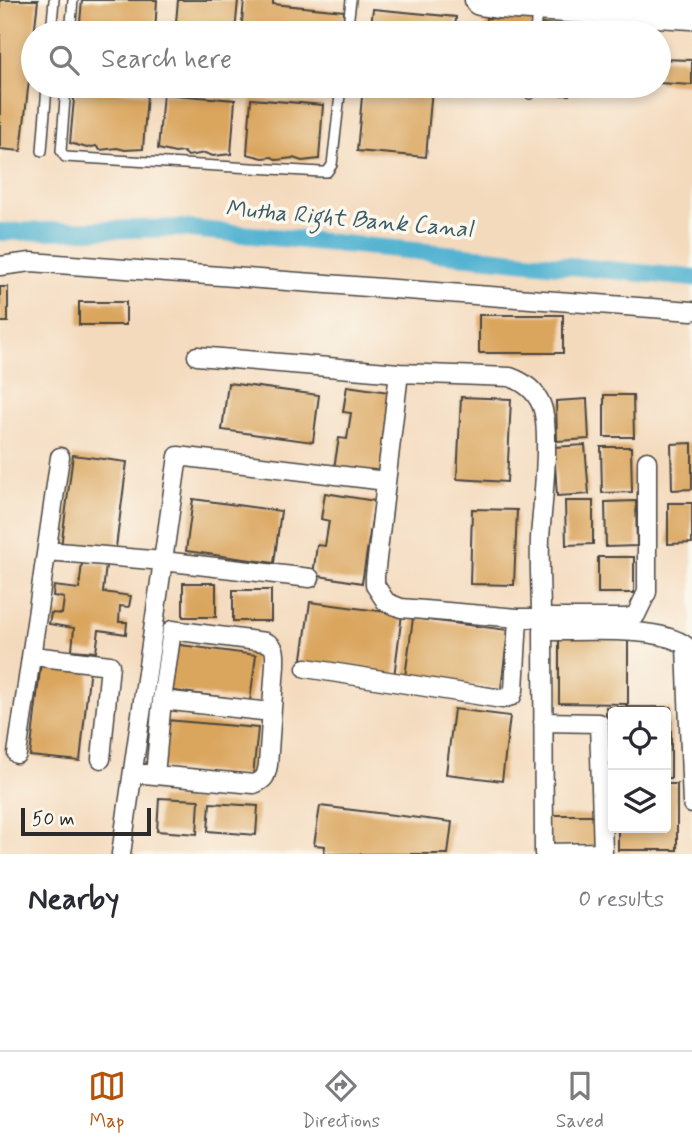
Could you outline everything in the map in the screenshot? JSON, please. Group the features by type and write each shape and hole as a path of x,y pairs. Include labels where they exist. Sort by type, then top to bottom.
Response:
{"highway":[{"path":"480,0 536,19 692,14"}],"street":[{"path":"0,266 31,262 692,311"},
{"path":"197,356 399,373 510,377 523,381 542,405 546,433 540,541 541,618"},
{"path":"399,373 376,576 376,585 386,603 401,608 518,618 627,618 636,615 647,592 647,461"},
{"path":"121,854 178,456 386,481"},
{"path":"17,754 60,457"},
{"path":"47,551 310,578"},
{"path":"306,668 502,699 512,696 514,690 518,618"},
{"path":"133,773 155,775 254,784 262,781 268,765 275,665 275,650 272,645 172,630 155,775"},
{"path":"542,722 599,723 603,852 544,854 542,722 543,631 639,632 677,639 685,646 692,804"},
{"path":"33,656 110,665 101,759"},
{"path":"162,700 271,712"}],"lane":[{"path":"52,21 54,0"},
{"path":"71,21 73,0"},
{"path":"348,21 351,0"},
{"path":"42,151 46,98"},
{"path":"65,98 61,151 65,157 321,172 327,172 332,165 340,98"}],"building":[{"path":"0,0 38,0 36,21 21,21 21,98 27,98 21,151 0,149"},
{"path":"82,0 157,0 156,21 80,21"},
{"path":"178,0 238,0 236,21 176,21"},
{"path":"244,0 273,0 273,4 344,11 344,21 242,21"},
{"path":"373,9 456,17 456,21 372,21"},
{"path":"486,18 533,20 533,21 486,21"},
{"path":"671,59 692,60 692,85 671,84"},
{"path":"74,98 147,98 143,149 100,150 96,146 87,148 70,143"},
{"path":"163,98 235,100 231,154 213,156 205,153 188,156 184,152 158,149"},
{"path":"362,98 431,98 426,157 357,151"},
{"path":"251,99 323,105 319,159 277,160 247,154"},
{"path":"0,287 8,287 8,322 0,322"},
{"path":"79,302 126,302 126,325 79,325"},
{"path":"479,315 563,315 563,353 479,353"},
{"path":"228,383 319,395 313,442 222,430"},
{"path":"347,386 396,393 383,475 334,468 339,438 347,439 351,413 343,412"},
{"path":"604,395 633,395 634,437 604,437"},
{"path":"461,397 511,399 507,482 457,479"},
{"path":"587,399 589,439 557,441 556,401"},
{"path":"692,443 692,489 672,490 671,444"},
{"path":"585,445 589,494 557,496 554,447"},
{"path":"601,447 631,447 632,492 602,493"},
{"path":"73,455 127,462 115,555 61,547"},
{"path":"325,493 375,501 362,583 313,575 317,545 325,546 329,521 321,519"},
{"path":"193,499 281,511 274,563 186,551"},
{"path":"565,501 593,501 593,544 566,545"},
{"path":"636,501 637,546 606,547 605,502"},
{"path":"668,503 692,503 692,543 668,544"},
{"path":"472,509 517,510 514,585 470,584"},
{"path":"598,557 634,557 634,593 598,593"},
{"path":"82,563 106,565 103,592 131,596 129,607 120,606 119,622 127,622 126,634 99,630 96,652 72,650 74,628 49,624 51,613 62,614 64,598 53,596 54,586 79,589"},
{"path":"183,583 216,583 216,617 183,617"},
{"path":"233,590 271,590 271,621 233,621"},
{"path":"310,602 402,614 394,677 301,665"},
{"path":"413,618 508,630 501,689 405,677"},
{"path":"559,634 628,634 628,704 559,703"},
{"path":"173,644 256,655 250,701 167,690"},
{"path":"41,661 90,666 80,761 30,756"},
{"path":"606,707 608,707 608,778"},
{"path":"454,709 510,716 502,781 446,774"},
{"path":"166,720 258,728 253,776 161,767"},
{"path":"671,784 677,784 677,850 618,850 618,833 671,833"},
{"path":"159,798 199,800 197,834 157,831"},
{"path":"210,803 258,806 256,835 208,831"},
{"path":"320,806 452,822 448,854 324,854 325,846 314,845"},
{"path":"546,815 600,815 600,846 545,846"}],"waterway":[{"name":"Mutha Right Bank Canal","path":"0,232 180,228 692,278"}]}
